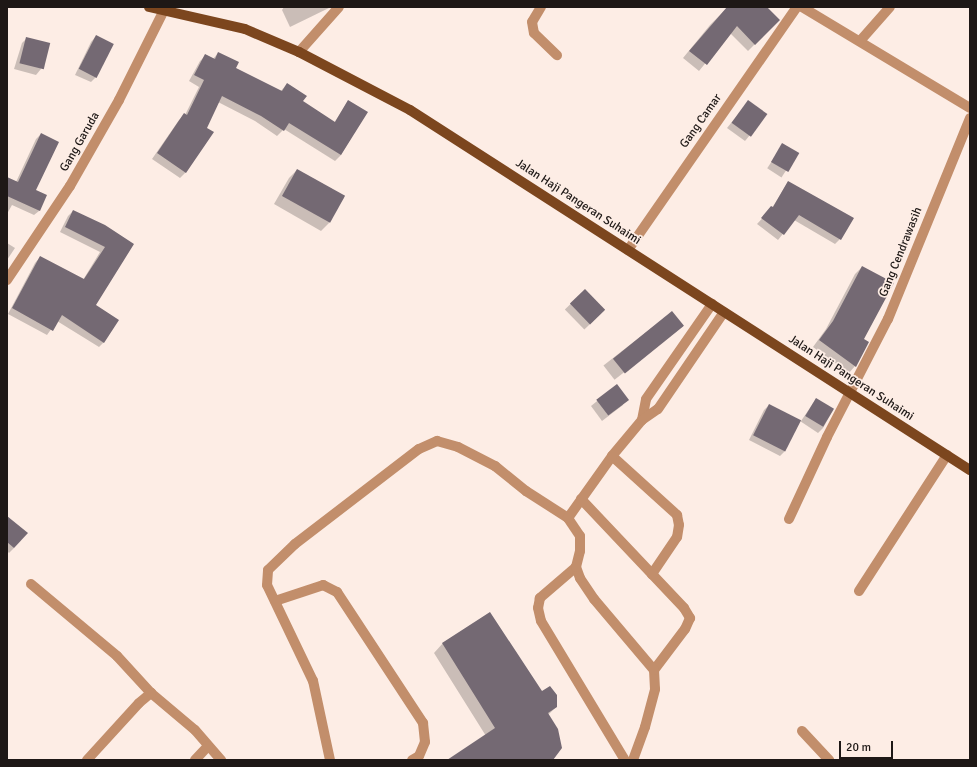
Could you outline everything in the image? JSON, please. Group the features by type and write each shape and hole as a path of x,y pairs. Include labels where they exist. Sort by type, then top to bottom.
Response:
{"main road":[{"name":"Jalan Haji Pangeran Suhaimi","path":"149,7 245,29 299,52 410,110 970,470"}],"street":[{"path":"299,52 339,7"},
{"path":"541,7 532,22 534,33 557,56"},
{"name":"Gang Camar","path":"628,250 797,7"},
{"path":"802,7 970,108"},
{"path":"860,41 890,7"},
{"name":"Gang Garuda","path":"7,280 70,186 119,100 164,10"},
{"name":"Gang Cendrawasih","path":"789,519 850,392 888,319 970,118"},
{"path":"642,420 646,399 712,304"},
{"path":"568,518 612,456 642,420 658,409 724,312"},
{"path":"330,760 313,681 267,585 268,570 295,544 407,458 419,449 437,441 458,447 495,466 526,490 568,518 580,536 580,551 576,567 580,578 594,599 654,670 655,689 645,728 633,760"},
{"path":"859,591 946,455"},
{"path":"612,456 677,515 679,525 677,537 652,574"},
{"path":"581,499 684,608 690,618 685,629 654,670"},
{"path":"576,567 540,598 538,608 540,621 625,760"},
{"path":"30,584 117,656 151,693 195,730 221,760"},
{"path":"275,600 323,585 337,592 423,723 426,742 419,756 412,760"},
{"path":"87,760 139,703 151,693"},
{"path":"802,731 829,760"},
{"path":"195,760 208,746"}],"building":[{"path":"727,7 767,7 780,20 755,45 737,26 707,65 689,51"},
{"path":"96,35 114,44 97,78 79,69"},
{"path":"26,37 50,43 44,69 19,63"},
{"path":"218,52 239,62 236,68 282,91 287,83 307,96 303,101 335,122 348,100 368,112 341,155 289,123 284,131 261,116 222,96 207,128 214,132 186,173 157,153 184,113 187,115 204,80 194,75 205,54 215,59"},
{"path":"748,100 767,114 751,137 732,123"},
{"path":"41,133 59,142 36,190 47,195 40,211 7,196 7,177 18,182"},
{"path":"782,143 799,153 788,172 771,162"},
{"path":"297,169 345,196 330,223 282,196"},
{"path":"788,181 854,218 841,240 799,215 784,235 761,218 771,206 773,207"},
{"path":"73,210 105,225 134,244 96,305 119,320 104,343 62,315 53,331 12,308 40,256 84,279 105,247 65,227"},
{"path":"862,266 894,283 864,339 869,342 856,367 819,340 833,321"},
{"path":"585,289 605,310 590,324 570,304"},
{"path":"672,311 684,326 625,374 613,359"},
{"path":"617,384 629,400 608,416 596,400"},
{"path":"816,398 834,409 823,427 805,416"},
{"path":"769,404 801,420 785,452 753,435"},
{"path":"7,516 28,533 14,548 7,542"},
{"path":"490,612 542,691 550,686 557,695 557,707 548,713 558,729 562,748 553,760 447,760 495,728 442,643"}]}
